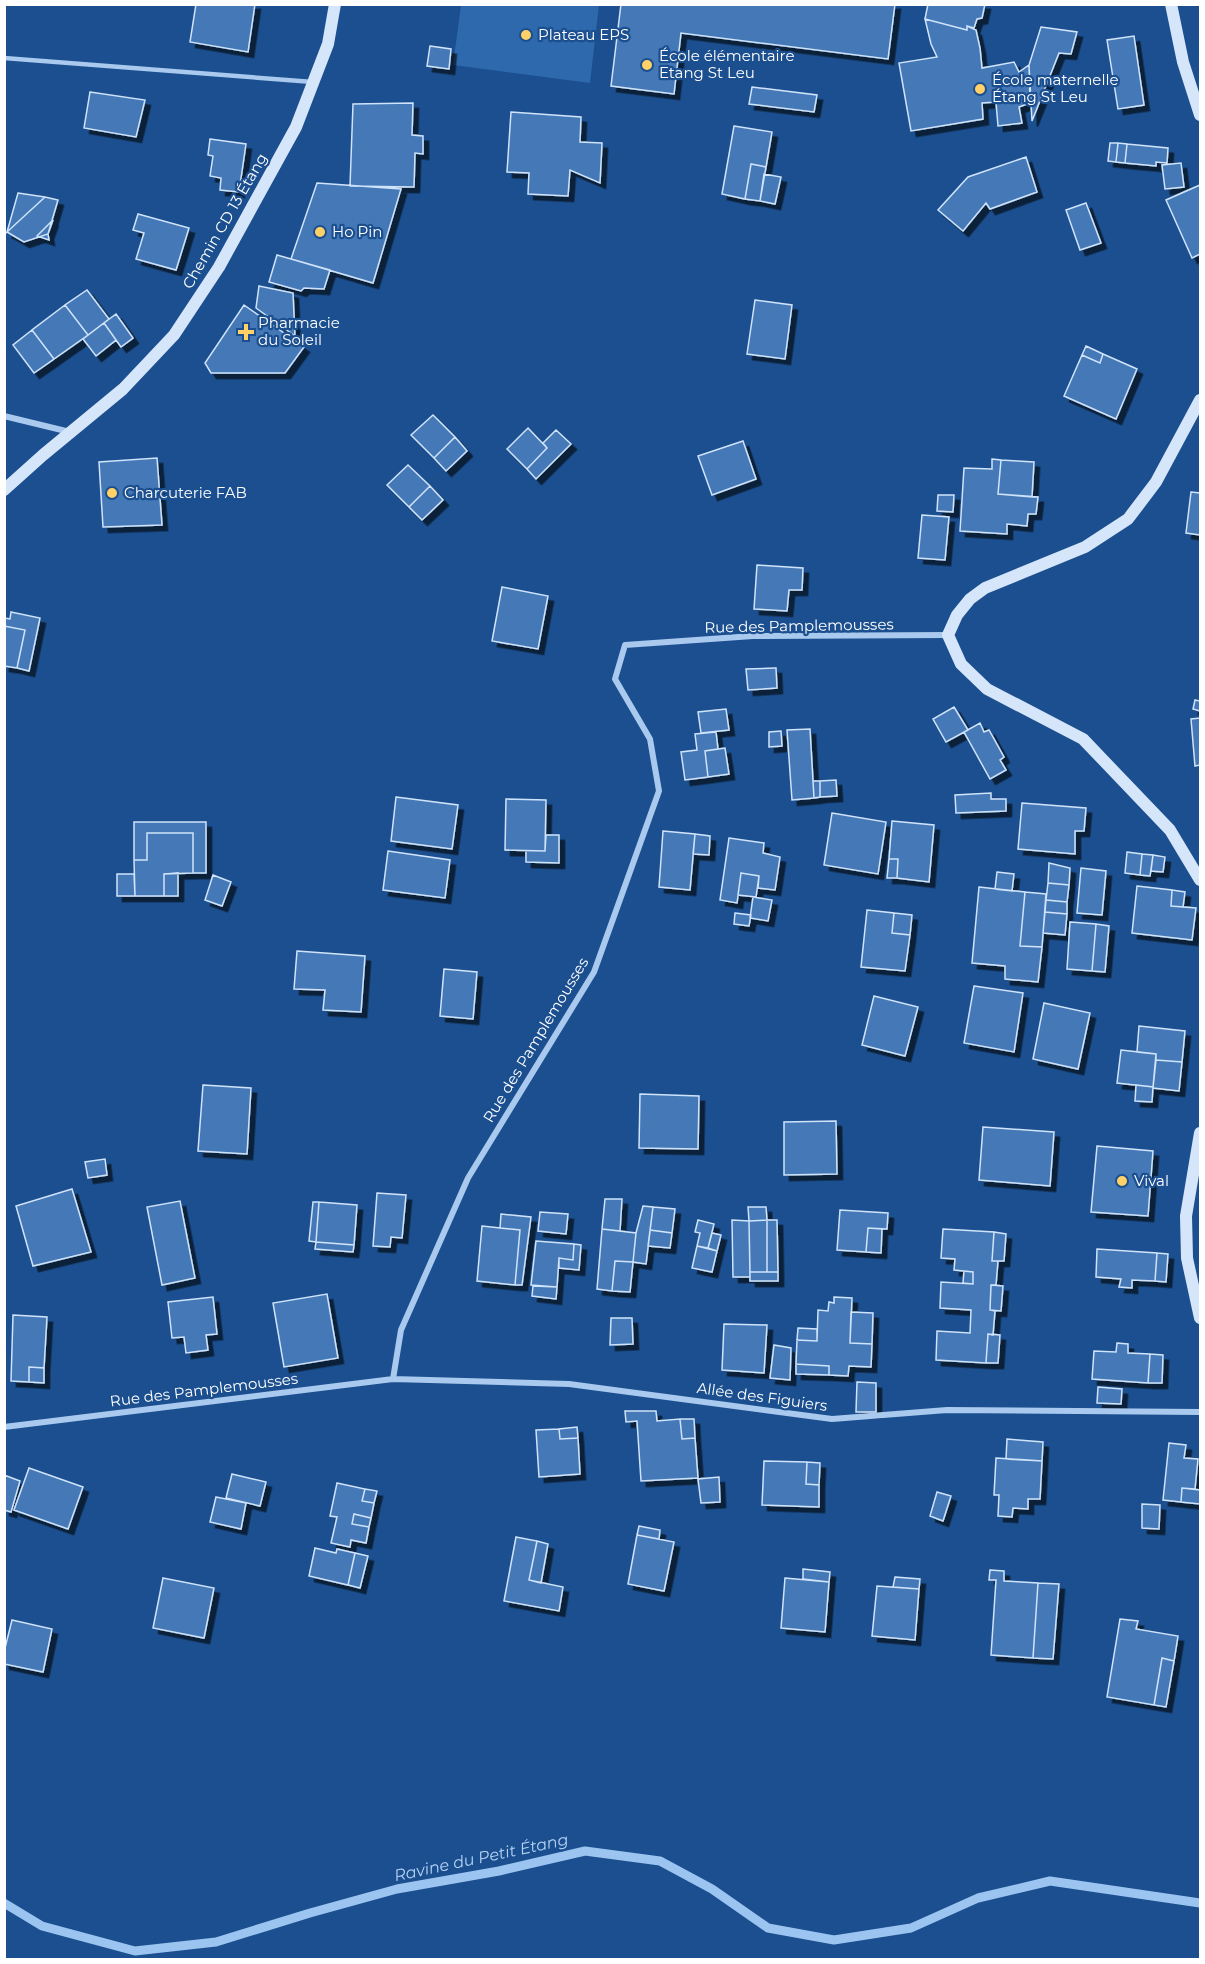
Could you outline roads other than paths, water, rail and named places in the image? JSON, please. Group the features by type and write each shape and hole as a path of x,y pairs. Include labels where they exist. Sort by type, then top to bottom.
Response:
{"main road":[{"name":"Chemin CD 13 Étang","path":"4,490 123,389 174,335 219,267 296,127 328,44 335,4"},
{"path":"1171,4 1183,62 1200,115"},
{"path":"1200,400 1156,482 1128,519 1085,547 985,588 970,599 957,615 948,635 961,664 987,689 1083,740 1170,830 1200,880"},
{"path":"1200,1133 1186,1216 1186,1258 1200,1318"}],"street":[{"path":"4,416 70,432"},
{"name":"Rue des Pamplemousses","path":"4,1427 393,1378 401,1330 468,1178 594,972 659,791 650,739 615,680 625,645 753,636 948,635"},
{"name":"Allée des Figuiers","path":"393,1378 569,1383 832,1419 947,1410 1200,1412"}],"lane":[{"path":"4,58 313,82"}],"waterway":[{"name":"Ravine du Petit Étang","path":"4,1903 42,1926 135,1951 216,1942 397,1889 499,1871 585,1851 660,1861 712,1889 768,1928 834,1940 911,1928 978,1898 1050,1881 1200,1903"}],"place":[{"name":"Plateau EPS","path":"526,35"},
{"name":"École élémentaire Etang St Leu","path":"647,65"},
{"name":"École maternelle Étang St Leu","path":"980,89"},
{"name":"Ho Pin","path":"320,232"},
{"name":"Pharmacie du Soleil","path":"246,332"},
{"name":"Charcuterie FAB","path":"112,493"},
{"name":"Vival","path":"1122,1181"}]}
